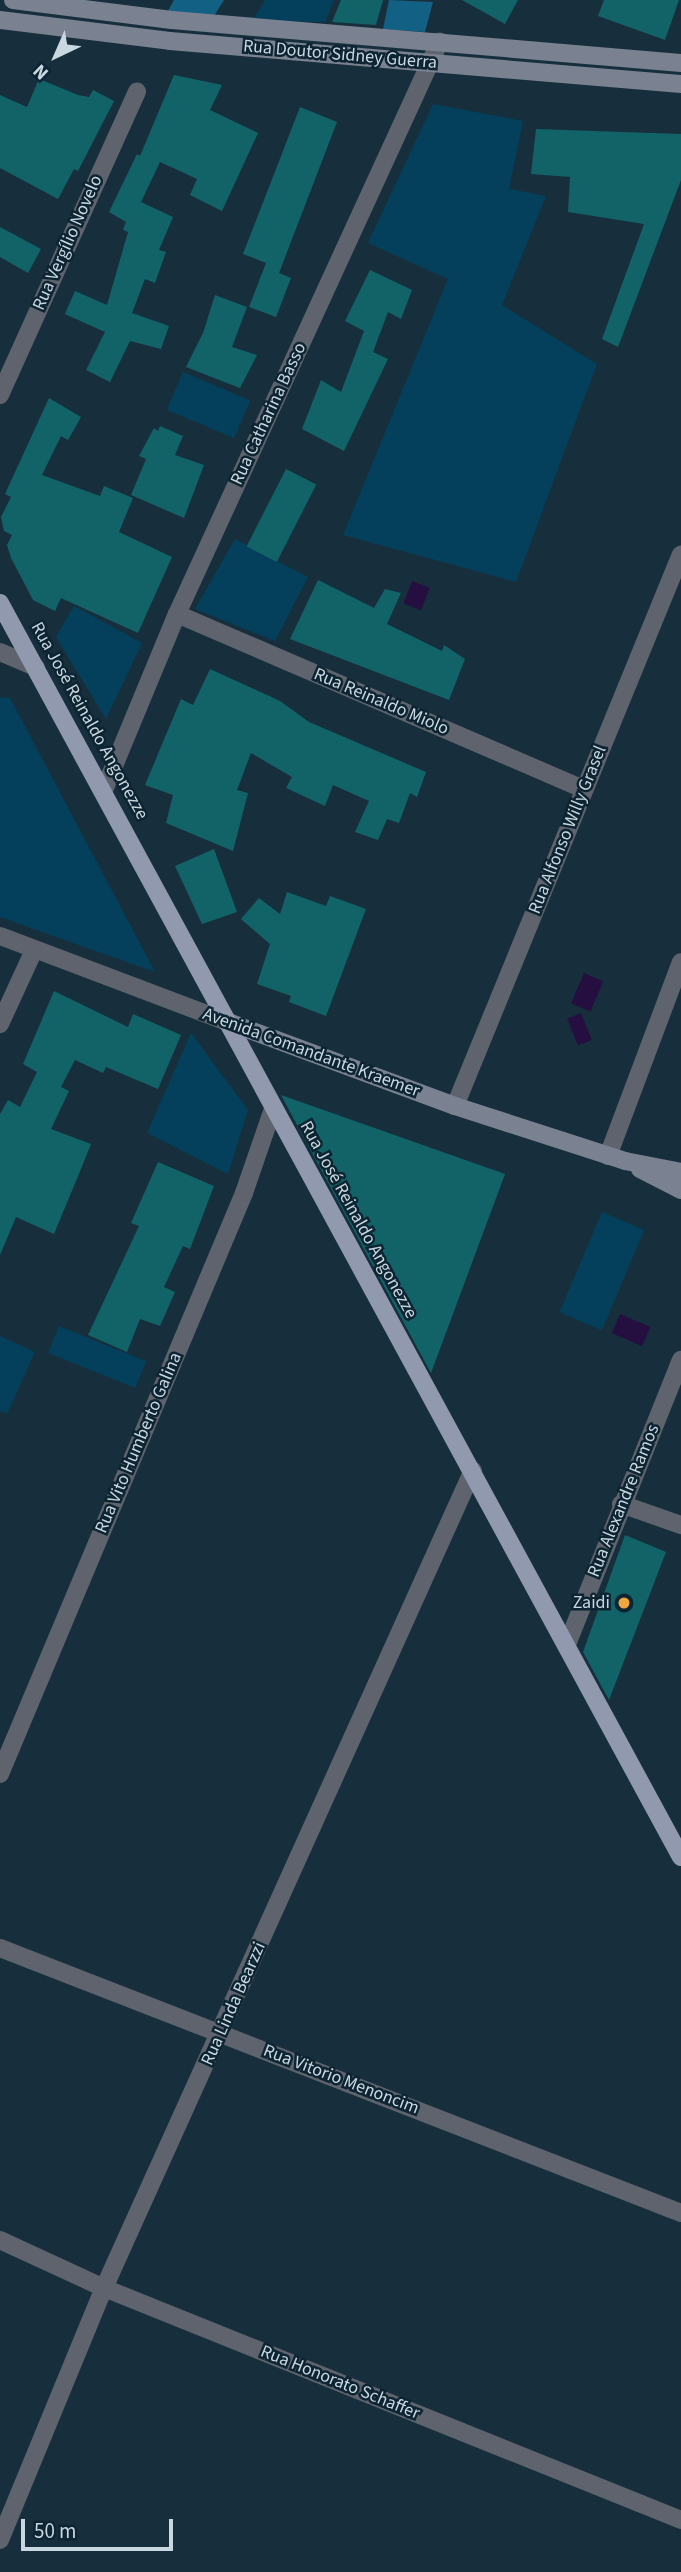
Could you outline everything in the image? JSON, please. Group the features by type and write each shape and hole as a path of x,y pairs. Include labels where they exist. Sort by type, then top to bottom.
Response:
{"main road":[{"name":"Rua Doutor Sidney Guerra","path":"13,0 172,20 681,63"},
{"name":"Rua Doutor Sidney Guerra","path":"0,20 170,41 681,84"},
{"name":"Rua José Reinaldo Angonezze","path":"0,603 104,789 273,1109 568,1642 681,1857"},
{"name":"Avenida Comandante Kraemer","path":"228,1022 455,1106 617,1159 681,1172"},
{"name":"Avenida Comandante Kraemer","path":"617,1159 681,1190"}],"street":[{"name":"Rua Catharina Basso","path":"104,789 177,614 440,41"},
{"name":"Rua Vergílio Novelo","path":"0,395 137,92"},
{"name":"Rua Alfonso Willy Grasel","path":"455,1106 681,554"},
{"name":"Rua Reinaldo Miolo","path":"177,614 584,789"},
{"path":"0,652 36,667"},
{"name":"Avenida Comandante Kraemer","path":"0,936 228,1022"},
{"path":"0,1024 34,950"},
{"path":"617,1159 681,962"},
{"name":"Rua Vito Humberto Galina","path":"0,1774 244,1193 273,1109"},
{"name":"Rua Alexandre Ramos","path":"568,1642 621,1504 681,1360"},
{"name":"Rua Linda Bearzzi","path":"0,2540 104,2288 221,2034 473,1470"},
{"path":"621,1504 681,1525"},
{"name":"Rua Vitorio Menoncim","path":"0,1948 681,2213"},
{"name":"Rua Honorato Schaffer","path":"0,2240 104,2288 681,2520"}],"shaded area":[{"path":"174,0 224,0 214,16 168,11"},
{"path":"265,0 334,0 325,22 252,21"},
{"path":"389,0 433,2 425,32 383,29"},
{"path":"433,104 523,121 509,189 546,196 502,305 597,364 516,582 343,535 448,279 368,243"},
{"path":"183,372 250,401 234,438 167,410"},
{"path":"235,539 308,577 275,641 195,609"},
{"path":"412,581 430,588 421,610 403,603"},
{"path":"74,606 142,643 106,719 56,637"},
{"path":"0,697 10,698 155,972 0,917"},
{"path":"584,973 603,981 590,1012 571,1003"},
{"path":"581,1013 592,1040 578,1046 567,1019"},
{"path":"191,1033 248,1110 228,1174 147,1133"},
{"path":"602,1212 644,1230 602,1330 559,1312"},
{"path":"620,1314 650,1327 642,1346 612,1333"},
{"path":"59,1326 146,1361 135,1388 48,1353"},
{"path":"0,1336 35,1352 7,1414 0,1411"}],"building":[{"path":"341,0 383,0 376,25 332,22"},
{"path":"462,0 518,0 505,24"},
{"path":"604,0 679,0 665,40 598,16"},
{"path":"174,75 222,85 210,110 258,133 222,211 190,195 197,179 160,162 141,202 173,217 159,250 166,252 155,283 145,279 132,313 169,326 161,349 130,341 110,382 86,370 105,332 65,314 75,291 107,305 128,232 123,230 126,222 109,212 137,154 140,156"},
{"path":"39,79 78,95 89,97 93,90 114,101 78,171 74,169 58,199 0,168 0,95 27,107"},
{"path":"300,107 337,122 279,273 291,278 276,317 249,307 266,263 243,254"},
{"path":"536,129 681,134 681,180 618,347 602,339 644,224 568,212 570,177 531,174"},
{"path":"0,227 41,249 28,273 0,257"},
{"path":"370,270 412,290 401,319 388,312 373,352 388,359 344,451 302,429 321,380 341,392 364,331 345,321"},
{"path":"215,295 247,307 232,347 257,355 240,388 186,367 203,333"},
{"path":"49,398 81,417 68,440 61,436 42,475 100,496 104,486 133,498 119,532 172,557 138,633 61,598 55,611 33,600 11,558 7,545 12,535 4,531 1,517 11,497 5,494"},
{"path":"160,426 183,436 175,455 204,465 184,518 131,495 146,459 139,456 154,428 158,431"},
{"path":"286,469 316,484 277,562 247,547"},
{"path":"318,580 374,608 385,589 401,593 387,624 442,651 444,645 465,659 449,700 290,639"},
{"path":"210,669 280,701 309,722 426,772 417,797 410,793 399,823 387,819 378,840 355,832 369,801 333,785 325,806 286,788 292,777 251,753 237,790 248,793 233,851 166,823 173,795 145,785 181,699 193,705"},
{"path":"214,849 237,912 202,924 175,866"},
{"path":"287,892 326,906 330,896 366,909 326,1016 289,1002 291,996 257,984 270,944 241,919 259,898 280,914"},
{"path":"54,991 128,1027 133,1014 181,1035 158,1089 106,1067 103,1073 75,1060 61,1087 69,1091 51,1129 91,1144 54,1234 16,1217 0,1255 0,1114 8,1100 20,1107 37,1072 23,1064"},
{"path":"281,1095 505,1174 431,1373 333,1192"},
{"path":"158,1162 214,1186 190,1249 183,1246 164,1287 175,1292 160,1326 140,1319 127,1352 88,1335 139,1226 131,1223"},
{"name":"Zaidi","path":"625,1535 666,1552 609,1700 583,1652"}],"place":[{"name":"Zaidi","path":"624,1603"}]}
